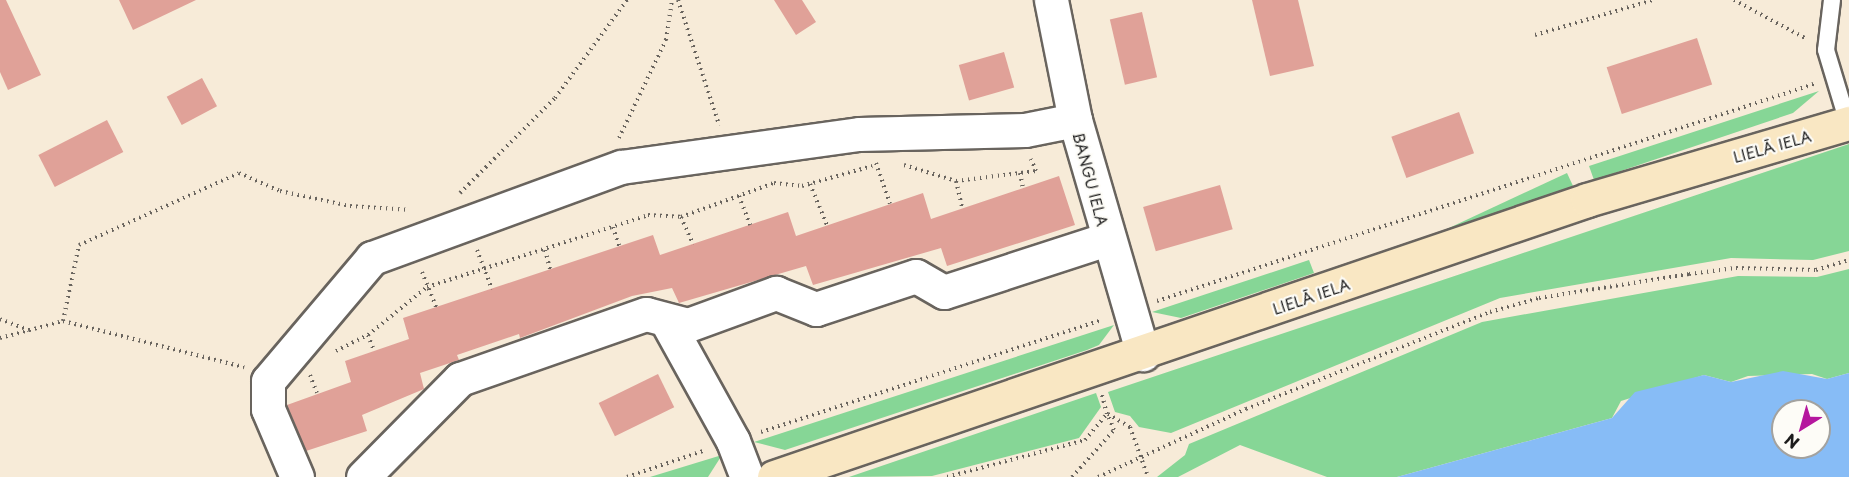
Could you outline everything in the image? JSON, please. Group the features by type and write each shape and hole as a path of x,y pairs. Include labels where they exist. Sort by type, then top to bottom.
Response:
{"street":[{"name":"BANGU IELA","path":"1051,0 1075,120 1127,312 1143,354"},
{"path":"297,477 265,398 288,377 372,258 453,226 602,174 725,151 859,134 1020,130 1075,120"},
{"name":"LIELĀ IELA","path":"774,477 1143,354 1587,200 1848,123"},
{"path":"363,477 460,379 646,314 688,325 776,293 816,309 916,276 944,292 1107,239"},
{"path":"666,320 733,441 747,477"}],"lane":[{"path":"1832,0 1826,50 1848,123"}],"path":[{"path":"453,226 450,213 456,197 555,99 627,0"},
{"path":"602,174 666,39 672,0"},
{"path":"678,0 725,151"},
{"path":"1535,35 1653,0"},
{"path":"1734,0 1826,50"},
{"path":"627,477 1833,77"},
{"path":"892,160 956,181 1036,171 1020,130"},
{"path":"328,358 345,343 368,335 427,287 648,215 681,217 774,183 810,184 884,162"},
{"path":"877,164 890,204"},
{"path":"63,321 79,245 239,173 280,191 350,206 416,211"},
{"path":"1020,173 1023,188"},
{"path":"956,181 962,208"},
{"path":"810,184 827,225"},
{"path":"739,196 750,225"},
{"path":"681,217 693,244"},
{"path":"613,227 619,246"},
{"path":"545,250 550,269"},
{"path":"1098,477 1431,333 1539,298 1736,268 1816,270 1849,260"},
{"path":"484,270 492,289"},
{"path":"427,287 436,307"},
{"path":"0,319 30,330"},
{"path":"0,338 63,321 288,377 311,373 317,393"},
{"path":"368,335 374,351"},
{"path":"1072,477 1114,430 1107,414 1095,369"},
{"path":"1107,414 1130,427 1148,477"},
{"path":"947,477 1085,440 1107,414"}],"green space":[{"path":"1819,91 1793,113 1594,180 1589,166"},
{"path":"1849,144 1849,251 1813,260 1731,258 1500,298 1171,433 1139,427 1130,416 1115,412 1108,392"},
{"path":"1567,173 1573,186 1345,292 1339,279"},
{"path":"1309,260 1314,273 1181,318 1152,312"},
{"path":"1849,269 1849,373 1827,379 1812,374 1748,376 1731,382 1704,375 1621,401 1612,418 1397,477 1327,477 1240,445 1178,477 1157,477 1185,455 1189,444 1482,322 1738,276 1817,277"},
{"path":"1114,325 1099,345 1087,350 785,450 754,442"},
{"path":"1096,393 1101,407 1079,438 932,476 849,477"},
{"path":"722,455 708,477 650,477"}],"water":[{"path":"1783,371 1827,379 1849,373 1849,477 1397,477 1612,418 1635,392 1704,375 1731,382"}],"building":[{"path":"0,0 6,0 41,75 8,90 0,72"},
{"path":"119,0 196,0 133,30"},
{"path":"774,0 802,0 816,22 796,35"},
{"path":"1252,0 1298,0 1314,66 1270,76"},
{"path":"1142,12 1157,77 1125,85 1110,19"},
{"path":"1697,38 1712,85 1622,114 1607,67"},
{"path":"1004,52 1014,88 969,101 959,65"},
{"path":"202,78 217,106 182,125 167,97"},
{"path":"1459,112 1474,153 1406,178 1391,137"},
{"path":"107,120 123,152 55,187 38,155"},
{"path":"1059,176 1075,225 947,266 941,248 813,285 806,266 679,303 672,288 632,296 520,338 519,334 457,355 459,360 420,373 424,389 362,415 367,431 306,451 287,405 351,382 345,361 409,339 403,318 653,235 660,255 788,212 796,236 923,193 931,219"},
{"path":"1220,185 1233,229 1156,251 1143,207"},
{"path":"658,374 674,407 615,436 599,403"}]}
